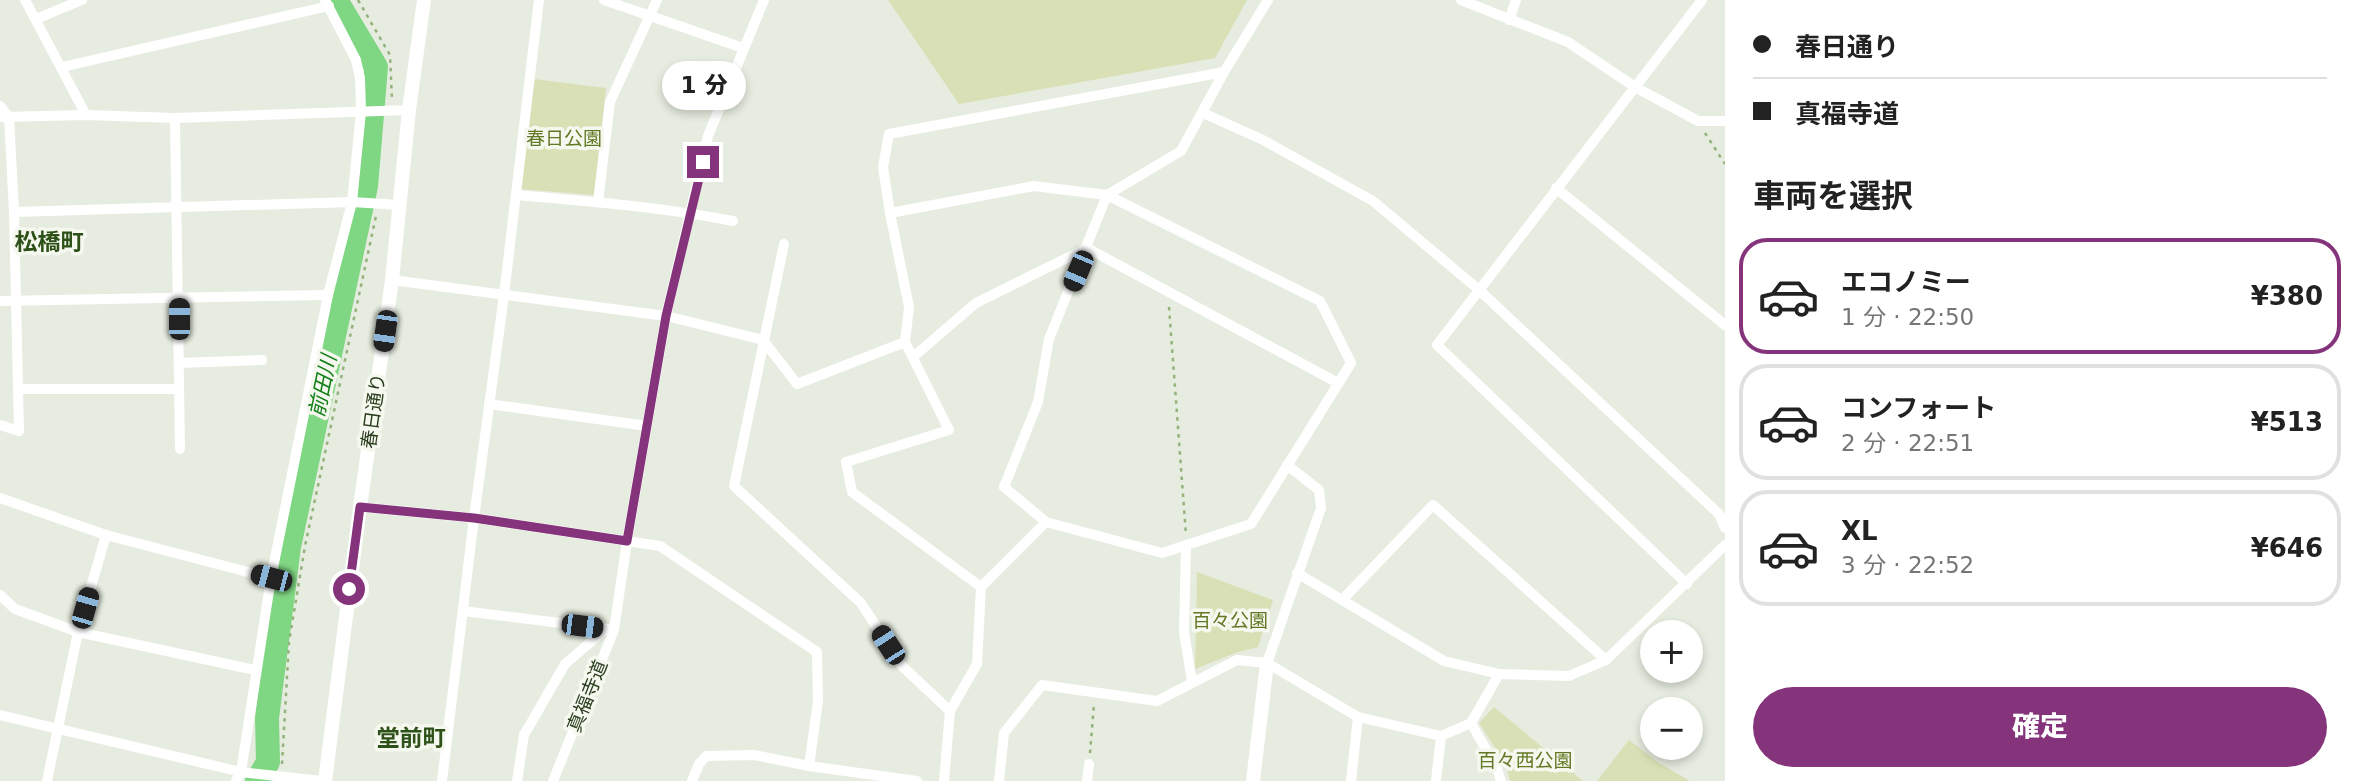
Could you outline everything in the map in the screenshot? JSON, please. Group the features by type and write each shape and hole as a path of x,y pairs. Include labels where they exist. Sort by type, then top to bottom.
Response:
{"street":[{"path":"25,0 86,115"},
{"path":"36,19 82,0"},
{"name":"春日通り","path":"323,781 392,280 409,110 424,0"},
{"path":"442,781 539,0"},
{"path":"604,0 743,48"},
{"path":"598,202 610,102 657,0"},
{"name":"真福寺道","path":"553,781 610,630 666,316 708,136 764,0"},
{"path":"890,213 1034,186 1107,195 1320,301 1350,363 1251,524 1162,553 1046,522 1004,486 1038,402 1049,340 1107,195 1181,151 1224,72 1268,0"},
{"path":"1461,0 1569,42 1635,87 1698,121 1725,121"},
{"path":"1509,20 1516,0"},
{"path":"1687,584 1437,345 1702,0"},
{"path":"62,67 327,3 356,60 360,78 361,112 352,202 328,295 271,578 238,776"},
{"path":"981,587 852,492 846,461 949,430 905,342 909,307 883,167 889,134 1224,72"},
{"path":"0,106 4,117 14,212 19,431 0,425"},
{"path":"4,117 86,115 175,118 409,110"},
{"path":"1203,113 1263,140 1373,201 1478,289 1719,514 1725,528"},
{"path":"175,118 180,449"},
{"path":"1556,188 1725,325"},
{"path":"516,195 691,213 733,221"},
{"path":"14,212 352,202 399,205"},
{"path":"784,244 734,486 860,603 902,666 950,711"},
{"path":"1087,248 1338,383"},
{"path":"913,357 976,303 1087,248"},
{"path":"392,280 666,316 763,340 797,384 905,342"},
{"path":"0,301 328,295"},
{"path":"179,363 262,360"},
{"path":"18,389 180,389"},
{"path":"489,404 647,426"},
{"path":"1253,781 1268,663 1321,508 1319,490 1287,465"},
{"path":"0,498 106,535 271,578"},
{"path":"1342,600 1433,505 1606,660"},
{"path":"360,507 474,518 660,547 817,652 818,701 809,766"},
{"path":"944,781 950,711 977,664 981,587 1046,522"},
{"path":"47,781 78,632 106,535"},
{"path":"1186,545 1184,632 1192,682"},
{"path":"1297,573 1444,661 1499,674 1569,676 1606,660 1725,545"},
{"path":"0,595 15,608 78,632 255,670"},
{"path":"463,611 610,630"},
{"path":"517,781 524,736 565,664 610,630"},
{"path":"999,781 1004,733 1042,685 1157,701 1237,660 1268,663 1358,718 1441,736 1471,723 1499,674"},
{"path":"0,715 57,727 238,776 281,776 323,781"},
{"path":"1351,781 1358,718"},
{"path":"1471,723 1497,769 1500,781"},
{"path":"1436,781 1441,736"},
{"path":"692,781 699,764 706,756 754,755 809,766 917,781"},
{"path":"1087,781 1089,764"}],"path":[{"path":"358,0 390,55 392,110"},
{"path":"1698,121 1725,164"},
{"path":"281,776 289,642 305,546 379,202"},
{"path":"1168,290 1186,545"},
{"path":"1089,764 1095,692"}],"green space":[{"path":"888,0 1247,0 1215,58 959,104"},
{"name":"春日公園","path":"534,79 606,88 594,195 521,189"},
{"name":"百々公園","path":"1197,572 1273,600 1258,647 1195,669"},
{"name":"百々西公園","path":"1494,707 1583,781 1510,781 1506,764 1479,723"},
{"name":"百々西公園","path":"1629,740 1640,748 1640,760 1655,760 1690,781 1597,781"}],"waterway":[{"name":"前田川","path":"257,781 268,762 267,718 289,547 366,186 376,67 336,0"}],"district":[{"name":"松橋町","path":"49,242"},
{"name":"堂前町","path":"411,738"}],"route":[{"path":"349,589 360,507 474,518 627,541 666,316 703,162"}]}
